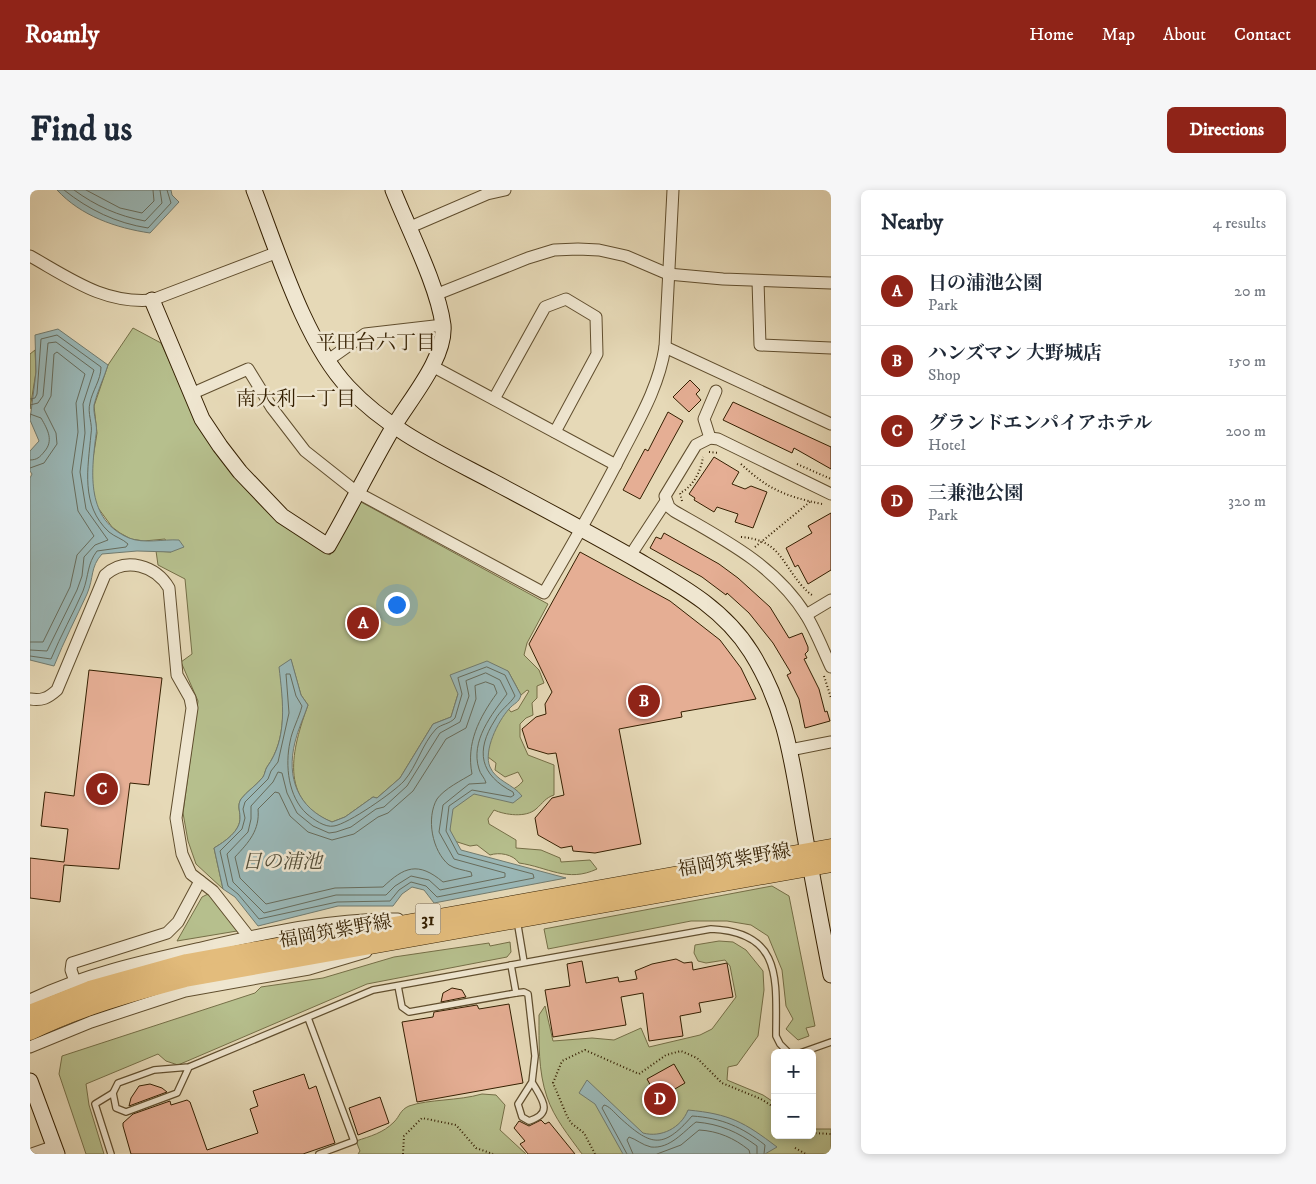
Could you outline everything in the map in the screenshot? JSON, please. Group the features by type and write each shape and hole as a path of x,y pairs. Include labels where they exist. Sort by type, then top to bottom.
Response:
{"main road":[{"name":"福岡筑紫野線","path":"32,1017 94,1005 185,978 517,918 809,860 831,848"},
{"name":"福岡筑紫野線","path":"32,1017 90,990 187,963 425,920 809,860 831,863"}],"street":[{"path":"254,190 306,320 327,360 358,397 393,427 582,528 692,592 724,617 750,649 770,684 779,706 790,750 831,975"},
{"path":"152,300 202,419 240,472 282,516 328,546 393,427 432,366 443,340 443,325 435,295 393,190"},
{"path":"408,228 487,194 506,190"},
{"path":"191,394 248,369 272,408 304,451 358,493 544,593 616,465 652,396 661,372 665,347 673,190"},
{"path":"435,295 554,250 599,250 626,256 668,274 758,281 831,283"},
{"path":"30,256 103,296 136,302 152,300 278,252"},
{"path":"758,281 760,345 831,348"},
{"path":"494,398 545,307 566,299 596,317 597,354 555,432"},
{"path":"327,360 365,334 443,325"},
{"path":"665,347 831,424"},
{"path":"432,366 616,465"},
{"path":"710,438 704,419 716,391"},
{"path":"630,556 666,501 667,492 696,445 710,438 718,439 827,496"},
{"path":"666,501 674,512 748,555 785,588 806,615 826,668"},
{"path":"30,699 48,698 57,690 105,575 118,567 137,566 155,571 164,579 169,588 177,675 190,698 192,708 176,818 182,854 191,874 213,891 249,937"},
{"path":"806,615 831,600"},
{"path":"790,750 831,742"},
{"path":"76,984 71,966 75,961 167,933 174,928 200,881"},
{"path":"32,1017 76,984 136,962 304,927 383,919 425,920"},
{"path":"30,1047 90,1019 184,991 309,969 351,958 388,942"},
{"path":"30,1081 56,1150 32,1154"}],"lane":[{"path":"517,918 524,962"},
{"path":"111,1154 95,1104 113,1093 118,1083 154,1070 189,1067 374,990 711,929 744,934 762,948 771,962 776,980 776,1036 785,1049"},
{"path":"511,965 516,993"},
{"path":"398,986 402,1007 409,1012 524,992 530,1000 535,1048 532,1082 518,1104 522,1117 529,1121 537,1118 544,1109 544,1103 532,1082"},
{"path":"308,1018 354,1142 319,1154"},
{"path":"811,1049 831,1042"},
{"path":"113,1093 116,1108 126,1112 172,1096 181,1088 189,1067"}],"path":[{"path":"685,506 680,493 688,488 698,473 703,454 715,452 724,455"},
{"path":"736,460 772,489 791,497 810,501 827,496"},
{"path":"827,496 828,478"},
{"path":"748,555 810,501 827,496"},
{"path":"737,536 759,538 776,549 786,567 809,594 812,596 820,594"},
{"path":"826,668 831,698"},
{"path":"595,1154 584,1133 571,1123 553,1083 562,1061 585,1050 639,1074 673,1052 690,1054 722,1083 761,1099 771,1105"},
{"path":"402,1154 404,1136 422,1118 456,1125 476,1148 493,1154"},
{"path":"816,1133 831,1134"},
{"path":"795,1148 806,1154"}],"green space":[{"path":"133,328 161,343 185,396 282,522 330,555 361,502 548,604 527,643 524,655 539,670 544,683 537,686 537,698 532,703 533,715 526,718 520,724 520,737 528,755 554,765 554,795 527,814 509,814 494,810 488,819 489,824 516,840 516,848 541,850 560,858 561,862 590,860 597,869 576,875 558,873 519,863 506,854 490,855 477,845 470,846 451,840 448,815 461,791 503,792 517,787 523,781 518,772 505,777 495,770 496,763 480,751 506,706 511,712 518,709 529,691 527,690 521,695 508,671 458,694 451,717 433,724 400,778 377,798 373,797 345,817 332,822 315,812 303,801 296,787 294,756 297,739 308,705 301,695 291,660 280,667 283,706 281,732 274,756 266,768 263,777 241,799 238,827 231,836 214,848 223,889 196,864 188,841 183,813 198,701 181,662 192,654 185,579 158,565 156,551 171,552 165,539 144,541 131,539 120,533 112,527 96,505 93,489 91,471 97,433 94,406 108,365"},
{"path":"35,350 36,372 30,409 30,354"},
{"path":"772,886 789,896 815,1026 806,1028 809,1036 798,1040 786,1029 793,1019 786,1006 782,970 768,936 751,925 727,921 691,921 548,949 544,929"},
{"path":"210,893 237,931 177,941 202,897"},
{"path":"719,941 733,942 746,950 763,971 764,990 758,1036 737,1065 728,1067 727,1080 771,1100 771,1139 816,1139 816,1129 831,1129 831,1154 582,1154 567,1134 550,1105 544,1087 539,1046 539,1015 545,1006 553,1041 592,1038 614,1040 641,1028 649,1047 700,1035 712,1029 736,997 730,966 725,960 706,963 698,961 694,953 695,945"},
{"path":"510,942 511,952 507,957 367,984 178,1065 166,1061 158,1054 86,1084 89,1105 104,1154 86,1154 59,1074 62,1056 255,993 261,987 323,978 394,957 489,943 490,946"},
{"path":"482,1094 496,1095 505,1105 500,1130 526,1154 358,1154 360,1151 356,1141 386,1129 409,1106"}],"water":[{"path":"57,190 171,190 172,195 179,202 150,233 125,228 88,214 66,199"},
{"path":"58,329 108,365 94,405 96,431 93,480 98,508 105,520 115,530 129,538 147,541 179,540 184,547 171,552 137,551 102,554 94,568 87,594 54,666 30,660 30,478 32,474 30,471 30,451 39,441 30,420 36,372 35,335"},
{"name":"日の浦池","path":"291,659 301,695 308,705 295,742 292,768 294,779 297,790 303,800 320,816 332,822 345,817 373,797 377,798 400,778 433,724 451,717 458,694 450,675 487,661 508,671 521,695 496,728 488,753 488,760 496,776 522,796 513,803 474,794 453,809 450,830 461,850 566,878 434,903 424,890 412,887 402,894 393,906 338,906 258,926 235,897 223,889 214,848 231,836 238,827 241,799 263,777 266,768 274,756 281,732 282,719 279,667"},
{"path":"587,1080 643,1133 657,1134 670,1130 681,1122 688,1110 715,1114 736,1121 755,1131 777,1147 765,1154 623,1154 595,1104 579,1093"}],"building":[{"path":"690,380 700,390 696,394 701,400 689,412 673,397"},
{"path":"733,402 831,447 831,469 794,448 792,453 723,420"},
{"path":"668,412 683,421 640,499 623,490 645,449 648,451"},
{"path":"714,457 739,472 732,484 745,489 751,486 767,492 753,528 735,522 738,514 717,507 714,512 694,500 695,498 689,494"},
{"path":"831,513 831,570 808,584 798,565 795,567 786,548 812,533 808,526"},
{"path":"664,533 719,564 738,578 770,607 789,638 802,633 808,647 808,651 805,654 807,658 804,659 819,689 825,712 827,711 830,721 805,728 799,699 787,675 791,673 773,643 749,613 727,593 726,595 702,577 650,548 656,537 661,539"},
{"path":"580,552 670,601 720,640 741,668 756,699 681,712 682,717 619,729 641,844 595,853 573,851 572,846 561,848 538,835 535,818 552,798 564,795 556,753 548,754 528,748 522,729 536,717 546,714 545,704 552,692 529,644"},
{"path":"89,670 162,678 149,785 130,783 119,869 64,865 60,902 30,898 30,858 64,862 68,829 41,826 45,792 74,796"},
{"path":"676,959 684,963 692,962 693,970 727,963 733,997 699,1003 701,1012 680,1016 683,1036 649,1041 643,993 621,997 626,1025 553,1037 545,990 570,986 567,964 582,961 586,983 618,977 619,982 637,979 635,971 652,964"},
{"path":"452,988 462,990 466,997 441,1002 443,993"},
{"path":"509,1004 523,1083 417,1102 402,1022 433,1017 434,1012 477,1005 479,1009"},
{"path":"674,1064 685,1083 658,1099 647,1079"},
{"path":"304,1074 309,1089 316,1086 335,1143 303,1154 131,1154 123,1123 133,1114 170,1101 171,1105 187,1100 190,1102 207,1150 258,1133 250,1109 258,1106 253,1091"},
{"path":"150,1084 167,1092 129,1106 131,1098 139,1086"},
{"path":"380,1097 389,1123 358,1135 349,1108"},
{"path":"541,1120 545,1124 549,1122 575,1154 528,1154 520,1144 525,1141 514,1128 519,1121 529,1126"}],"place":[{"name":"日の浦池公園","path":"363,623"},
{"name":"ハンズマン 大野城店","path":"644,701"},
{"name":"グランドエンパイアホテル","path":"102,789"},
{"name":"三兼池公園","path":"660,1099"}],"district":[{"name":"平田台六丁目","path":"376,342"},
{"name":"南大利一丁目","path":"296,398"}]}
